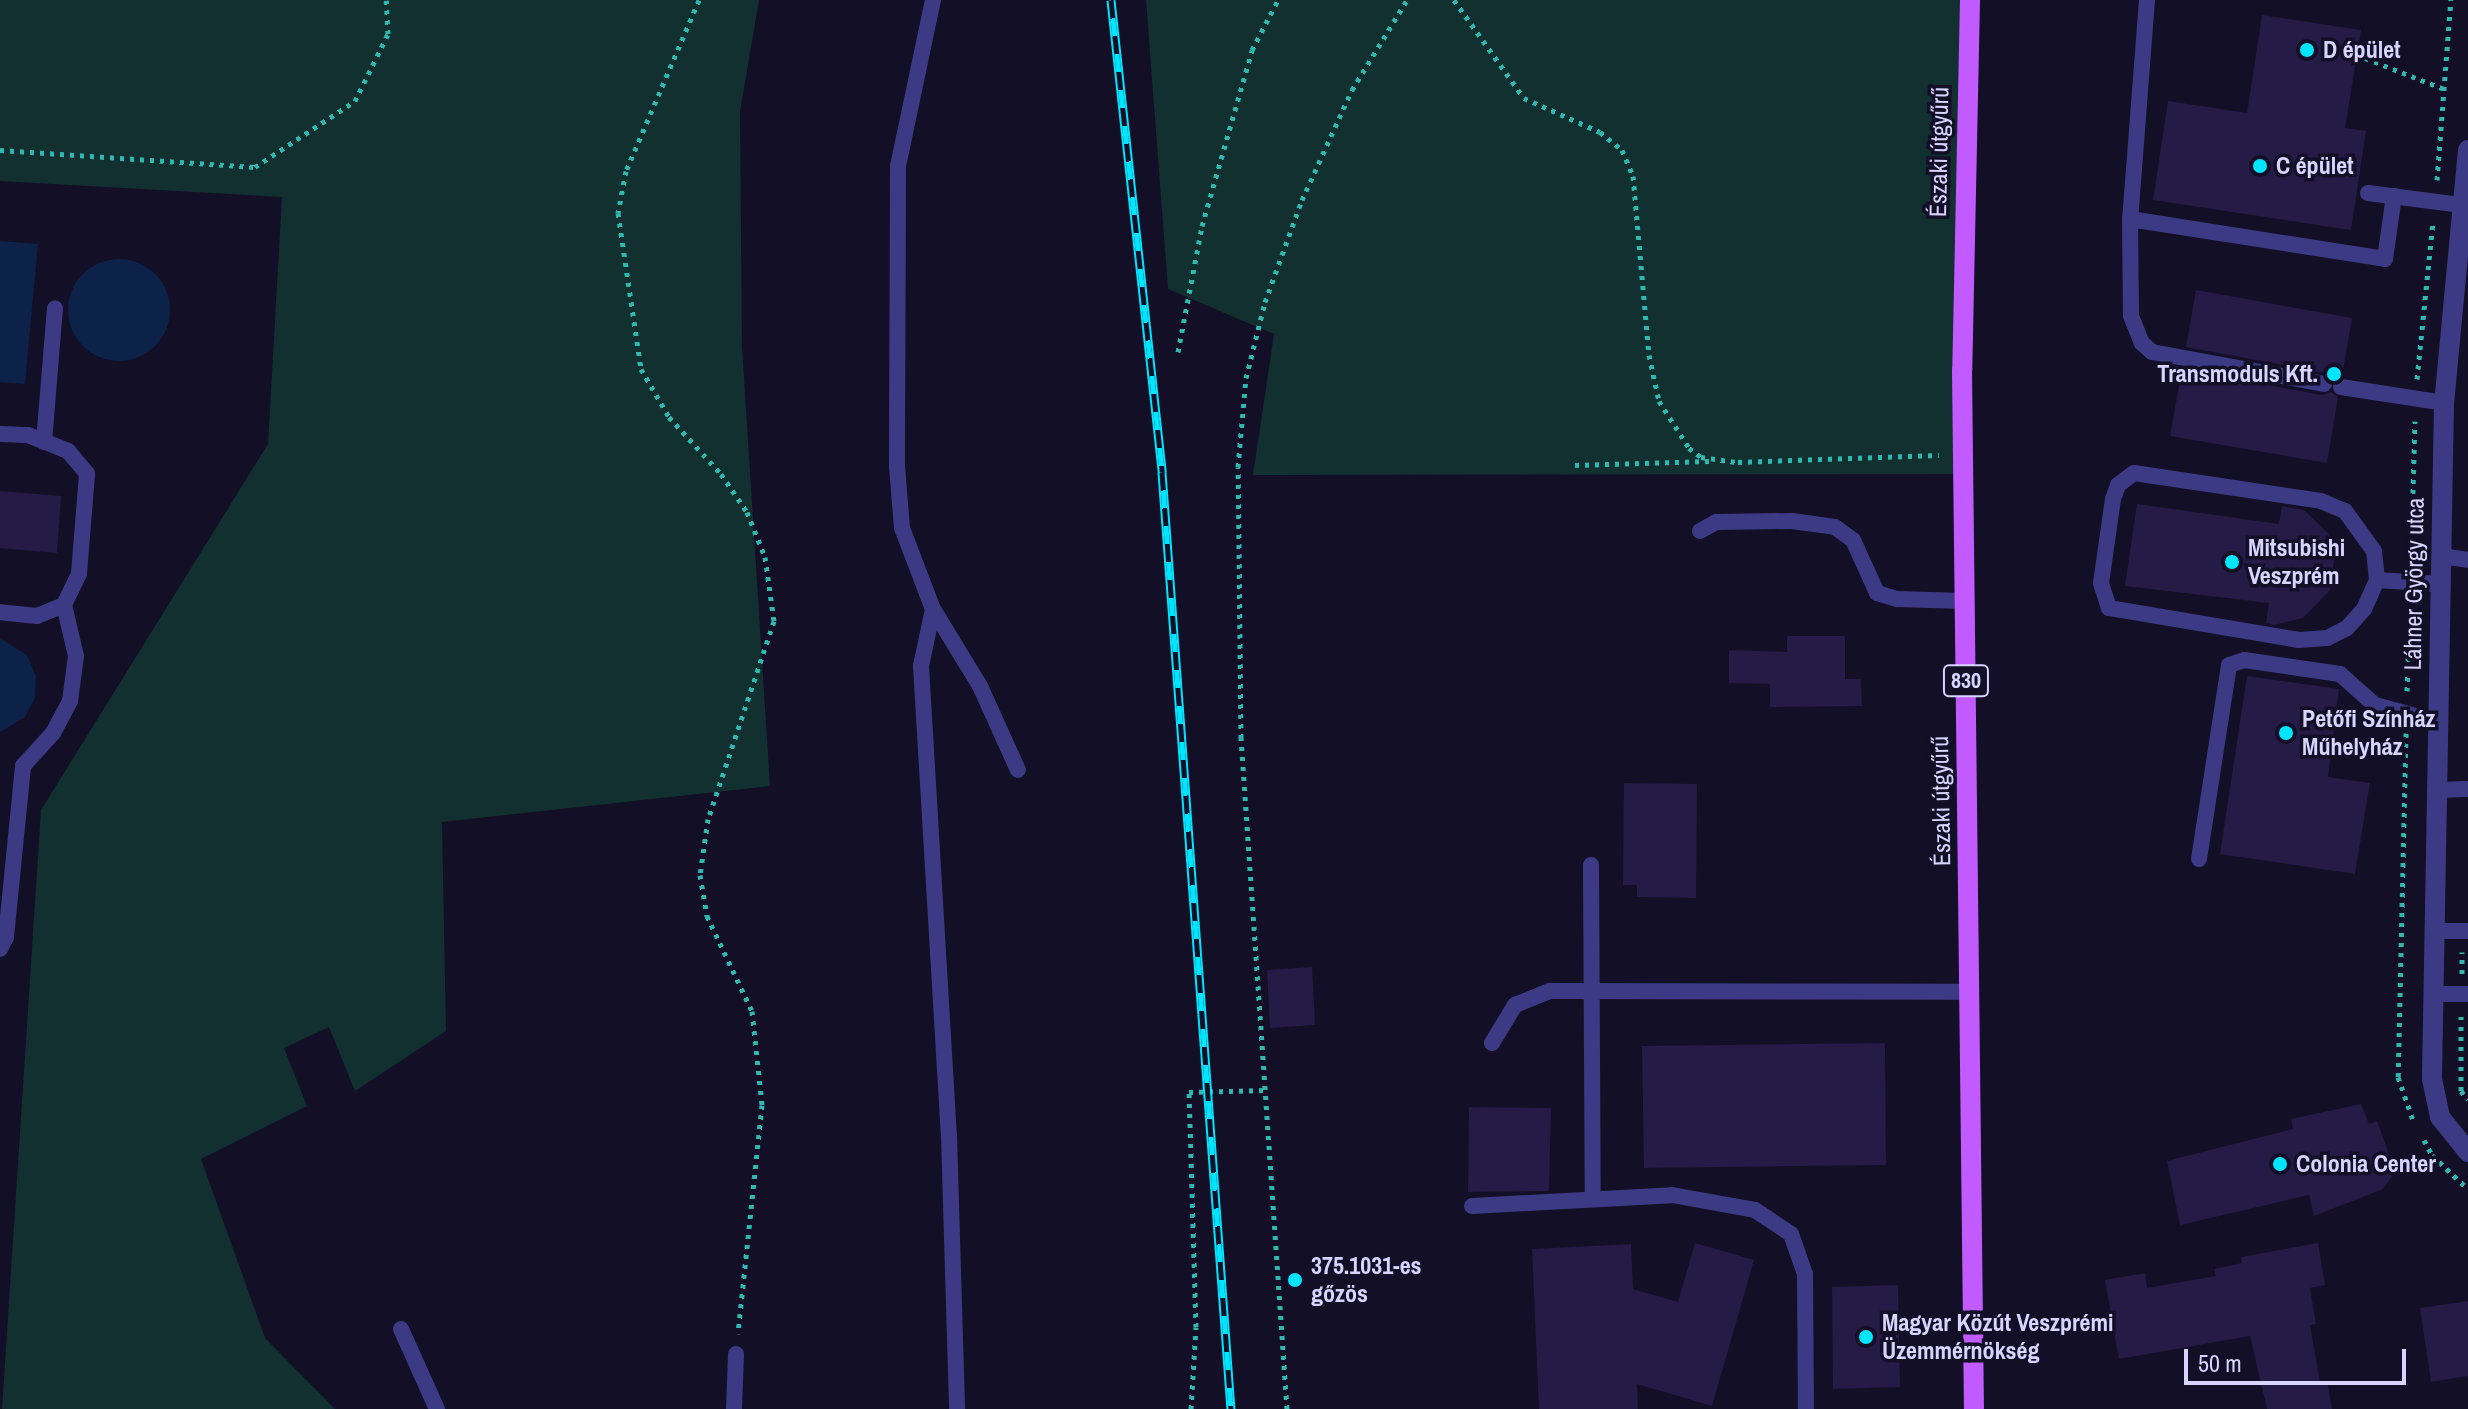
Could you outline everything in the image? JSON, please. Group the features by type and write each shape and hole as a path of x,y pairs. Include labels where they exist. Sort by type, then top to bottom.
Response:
{"main road":[{"name":"Északi útgyűrű","path":"1970,0 1964,455 1974,1409"}],"street":[{"name":"Láhner György utca","path":"2468,150 2444,403 2434,994 2435,1100 2451,1135 2468,1152"}],"lane":[{"path":"933,0 898,166 897,466 902,528 933,609 980,686 1018,770"},
{"path":"2147,0 2130,219 2131,316 2142,343 2152,352 2324,384"},
{"path":"2368,193 2462,205"},
{"path":"2130,219 2385,259 2394,196"},
{"path":"44,442 55,308"},
{"path":"2341,387 2444,403"},
{"path":"0,434 44,442 68,451 87,474 79,574 64,605 76,656 70,701 53,733 23,766 6,937 0,949"},
{"path":"2134,473 2321,501 2345,511 2374,551 2377,580 2347,628 2313,639 2118,613 2100,593 2113,499 2118,485 2134,473"},
{"path":"1700,531 1716,522 1792,521 1835,527 1853,540 1877,593 1897,599 1965,601"},
{"path":"2440,556 2468,560"},
{"path":"2377,580 2440,584"},
{"path":"0,612 37,616 64,605"},
{"path":"933,609 921,666 949,1136 957,1409"},
{"path":"2199,859 2229,665 2244,660 2340,674 2375,705 2438,722"},
{"path":"2437,790 2468,789"},
{"path":"1591,865 1593,1199"},
{"path":"2435,931 2468,931"},
{"path":"1492,1043 1515,1005 1550,991 1968,992"},
{"path":"2434,994 2468,994"},
{"path":"1472,1206 1672,1195 1755,1210 1791,1234 1805,1274 1806,1409"},
{"path":"401,1329 437,1409"},
{"path":"734,1409 736,1354"}],"path":[{"path":"0,150 255,167 355,101 388,34 386,0"},
{"path":"699,0 626,171 618,213 641,369 669,417 721,474 747,512 765,557 774,621 708,819 700,875 707,916 752,1011 762,1105 736,1354"},
{"path":"1178,352 1202,226 1244,79 1278,0"},
{"path":"1287,1409 1236,624 1238,482 1246,378 1265,302 1302,200 1352,90 1407,0"},
{"path":"1454,0 1524,98 1600,132 1622,150 1633,176 1649,355 1659,401 1689,448 1718,460"},
{"path":"2365,58 2444,89"},
{"path":"1575,465 1964,455"},
{"path":"1191,1409 1196,1327 1189,1092 1266,1090"}],"green space":[{"path":"0,0 759,0 740,112 742,346 770,786 442,822 446,1031 355,1091 329,1027 284,1048 307,1106 201,1159 265,1338 335,1409 2,1409 41,810 268,444 282,197 0,181"},
{"path":"1146,0 1972,0 1968,474 1253,475 1274,334 1168,289"}],"water":[{"path":"0,241 38,244 25,384 0,382"},
{"path":"119,259 138,263 155,274 166,291 170,310 166,329 155,346 138,357 119,361 100,357 83,346 72,329 68,310 72,291 83,274 100,263"},
{"path":"0,638 27,655 36,676 35,698 25,717 0,732"}],"building":[{"name":"C épület","path":"2262,15 2361,30 2345,128 2366,131 2351,230 2153,200 2168,101 2247,113"},
{"path":"2196,290 2352,318 2342,376 2334,379 2326,373 2186,347"},
{"path":"2182,369 2322,395 2331,392 2338,397 2327,463 2170,436"},
{"path":"0,491 61,496 57,553 0,548"},
{"name":"Mitsubishi Veszprém","path":"2137,504 2279,524 2282,506 2304,510 2329,534 2335,552 2330,590 2303,618 2274,625 2266,623 2269,603 2125,586"},
{"path":"1787,636 1845,636 1845,679 1861,679 1862,706 1770,707 1770,684 1729,683 1729,650 1787,652"},
{"name":"Petőfi Színház Műhelyház","path":"2247,676 2339,689 2328,777 2370,783 2355,874 2220,854"},
{"path":"1624,783 1697,784 1696,898 1637,897 1637,885 1623,885"},
{"path":"1312,967 1315,1025 1270,1028 1267,970"},
{"path":"1885,1043 1886,1165 1644,1168 1642,1046"},
{"name":"Colonia Center","path":"2361,1104 2369,1124 2377,1121 2391,1160 2393,1175 2383,1189 2314,1216 2309,1195 2180,1225 2167,1161 2293,1129 2291,1119"},
{"path":"1469,1107 1551,1108 1549,1191 1468,1192"},
{"path":"1695,1243 1754,1260 1712,1406 1637,1384 1638,1409 1539,1409 1532,1249 1631,1244 1633,1289 1678,1302"},
{"path":"2318,1243 2325,1285 2310,1288 2316,1324 2310,1325 2320,1382 2327,1381 2332,1409 2267,1409 2250,1336 2119,1359 2105,1280 2145,1273 2147,1288 2216,1276 2214,1269 2242,1263 2241,1257"},
{"name":"Magyar Közút Veszprémi Üzemmérnökség","path":"1898,1285 1900,1387 1833,1389 1832,1287"},
{"path":"2468,1301 2468,1376 2431,1382 2420,1308"}],"railway":[{"path":"1111,0 1162,472 1231,1409"}],"place":[{"name":"D épület","path":"2307,50"},
{"name":"C épület","path":"2260,166"},
{"name":"Transmoduls Kft.","path":"2334,374"},
{"name":"Mitsubishi Veszprém","path":"2232,562"},
{"name":"Petőfi Színház Műhelyház","path":"2286,733"},
{"name":"Colonia Center","path":"2280,1164"},
{"name":"375.1031-es gőzös","path":"1295,1280"},
{"name":"Magyar Közút Veszprémi Üzemmérnökség","path":"1866,1337"}]}
